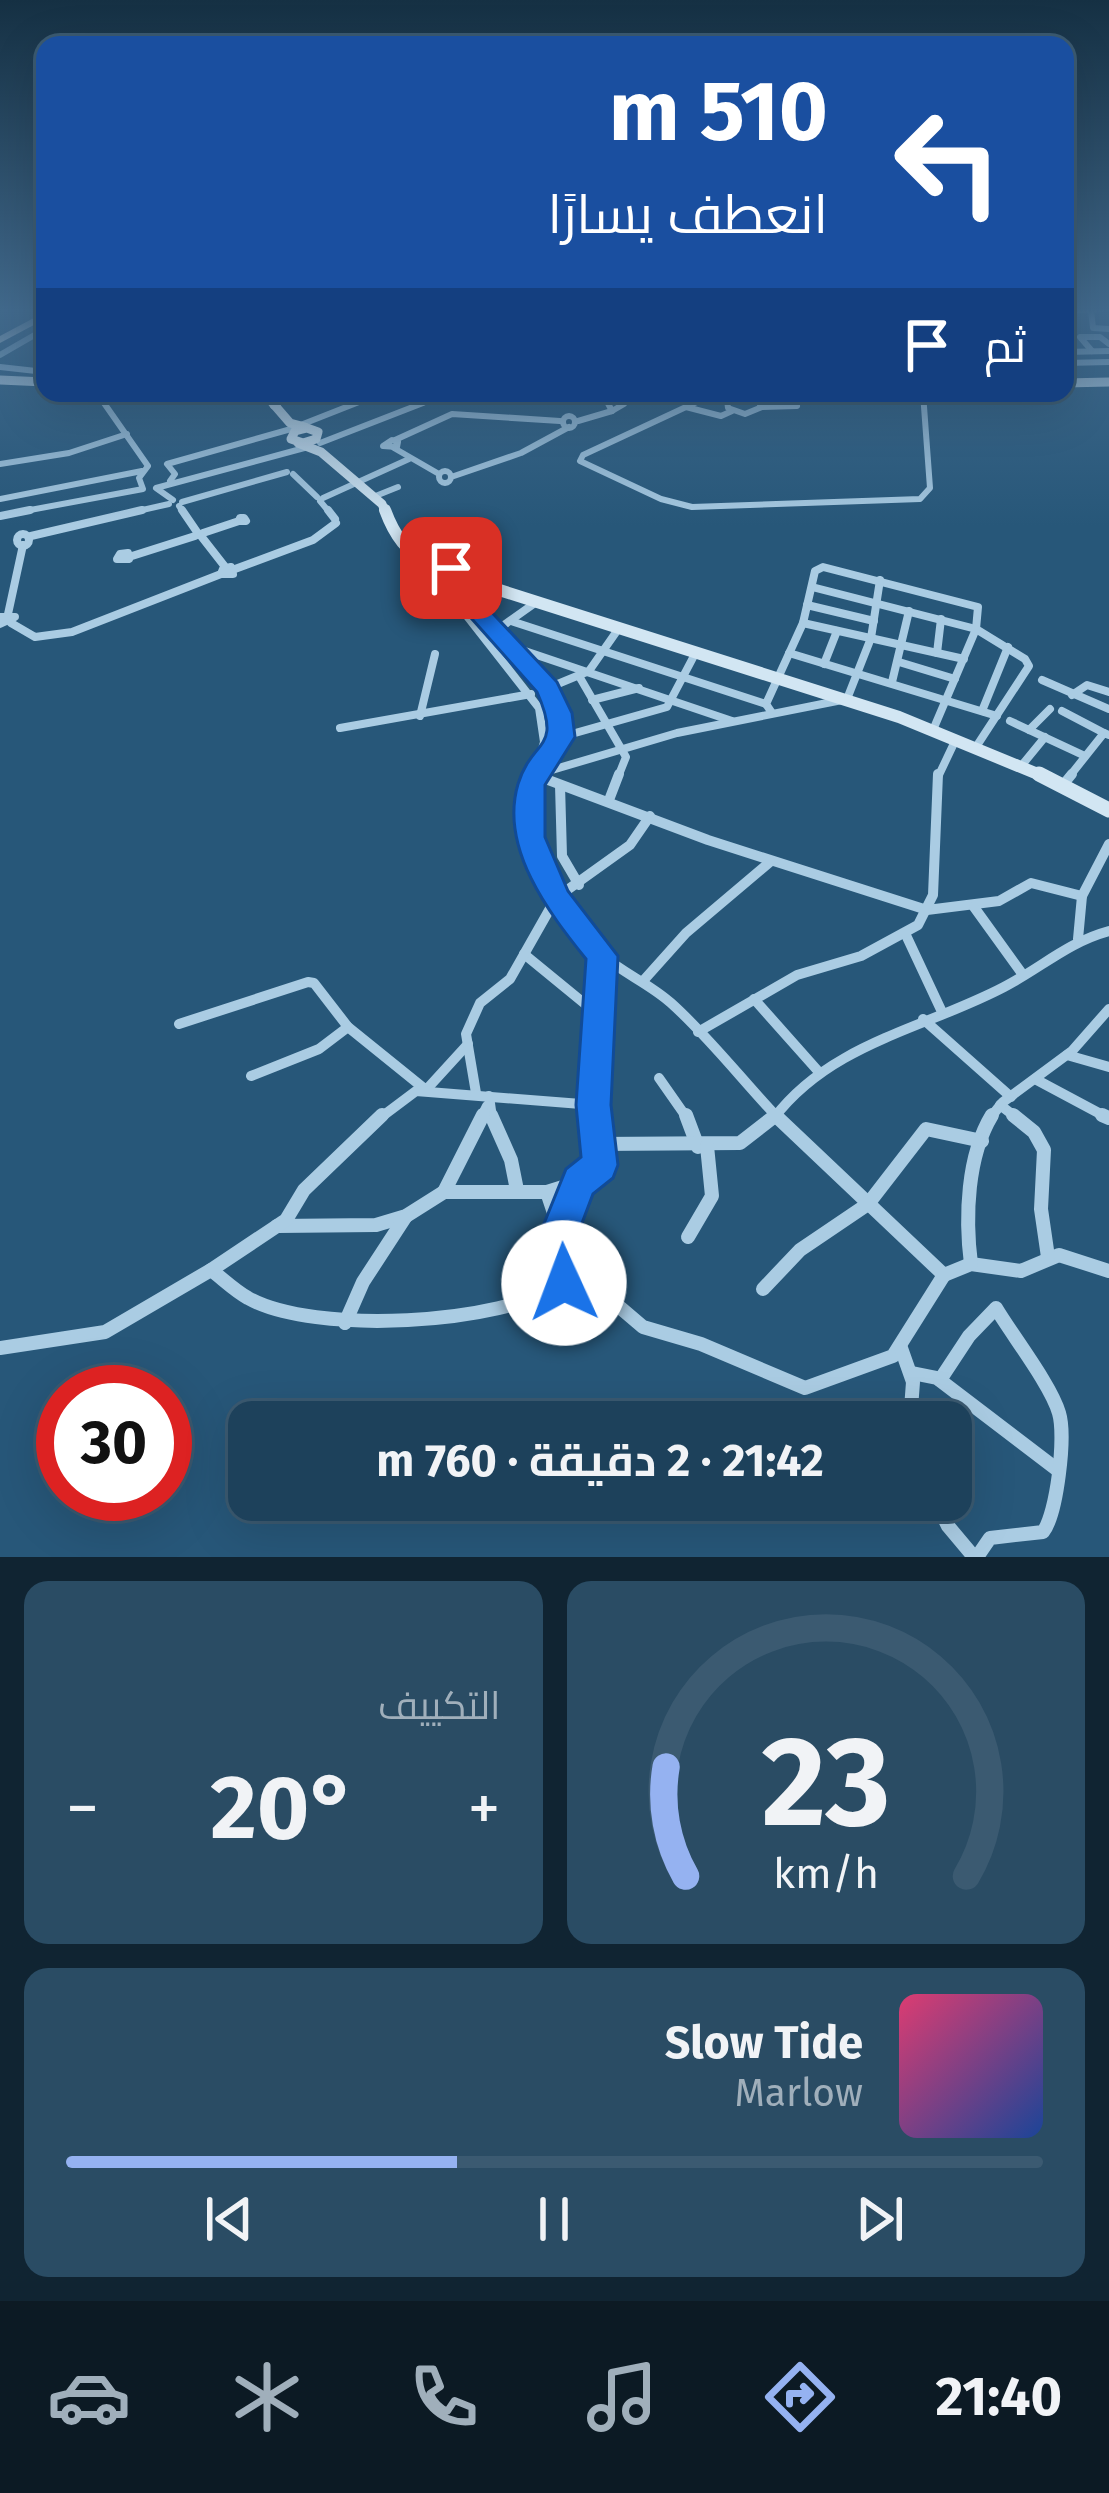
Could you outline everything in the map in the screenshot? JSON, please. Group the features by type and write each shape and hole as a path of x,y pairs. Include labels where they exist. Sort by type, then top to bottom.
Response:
{"street":[{"path":"1074,382 1109,381"},
{"path":"0,499 148,466 103,402"},
{"path":"272,402 386,508 394,534 410,553 439,572 548,688 559,713 562,737"},
{"path":"274,405 278,402"},
{"path":"173,482 175,475 167,464 304,436 359,402"},
{"path":"607,402 612,411"},
{"path":"578,421 532,446 442,481 395,444 452,414 578,421 612,411 624,402"},
{"path":"696,402 580,460 610,470 656,499 692,507 915,500 926,496 930,488 924,402"},
{"path":"727,402 730,409 751,413 758,402"},
{"path":"227,570 174,501 156,488 304,436 423,403"},
{"path":"686,406 724,416 730,409"},
{"path":"560,421 569,427"},
{"path":"0,464 127,434"},
{"path":"106,442 133,442"},
{"path":"320,498 409,459"},
{"path":"0,516 139,490 144,488 139,481 142,471"},
{"path":"290,473 320,498 336,521 313,540 227,570 139,610 47,638 27,634 5,620 23,544 15,539 290,473"},
{"path":"374,496 398,487"},
{"path":"132,556 239,521"},
{"path":"769,709 820,567 974,604 979,611 964,659 932,730"},
{"path":"439,572 848,699 1022,765 1109,810"},
{"path":"439,572 531,694 544,724 528,812 531,837 556,898 602,956 643,981 698,1032 944,1274"},
{"path":"848,699 871,638 880,580"},
{"path":"812,587 976,628 1029,666 976,747"},
{"path":"497,631 535,603"},
{"path":"807,605 874,621"},
{"path":"892,682 909,611"},
{"path":"937,653 941,619"},
{"path":"514,622 769,709"},
{"path":"802,623 964,659"},
{"path":"548,688 584,674 619,628"},
{"path":"824,664 837,631"},
{"path":"512,647 732,721"},
{"path":"982,711 1008,647"},
{"path":"536,775 562,737 663,710 696,652"},
{"path":"420,716 436,653"},
{"path":"789,653 997,716"},
{"path":"899,662 955,679"},
{"path":"584,674 592,700 626,759 608,800"},
{"path":"1042,680 1109,709"},
{"path":"994,683 1013,691"},
{"path":"1072,695 1087,685 1109,692"},
{"path":"592,700 639,688"},
{"path":"340,728 531,694"},
{"path":"536,775 769,709 848,699"},
{"path":"1029,730 1050,709"},
{"path":"1062,711 1106,734 1063,785"},
{"path":"1010,721 1085,756"},
{"path":"1022,765 1045,737"},
{"path":"698,1032 796,975 861,956 918,925 933,895 938,773 956,739"},
{"path":"536,775 770,862 927,910 974,907 1011,897 1031,883 1082,896"},
{"path":"560,785 562,856 579,885"},
{"path":"517,1190 512,1160 484,1098 468,1044 470,1020 479,1003 504,986 556,898 630,845 650,816"},
{"path":"1078,939 1082,896 1109,844"},
{"path":"643,981 686,933 770,862"},
{"path":"974,907 1023,975"},
{"path":"599,1144 703,1147 740,1143 778,1114 818,1071 1023,975 1078,939 1109,931"},
{"path":"905,933 942,1012"},
{"path":"524,955 596,1013"},
{"path":"278,1226 333,1229 406,1216 445,1192 547,1192 579,1182 600,1165 594,1105 602,956"},
{"path":"179,1024 314,983 348,1028 426,1090 594,1105"},
{"path":"754,999 818,1071"},
{"path":"971,1264 967,1244 970,1200 987,1121 1005,1101 1067,1055 1109,1009"},
{"path":"923,1019 1036,1132 1046,1148 1041,1210 1048,1257"},
{"path":"251,1076 319,1048 348,1028"},
{"path":"0,1348 105,1332 212,1270 253,1238 278,1226 309,1183 388,1108 426,1090 468,1044"},
{"path":"1067,1055 1109,1066"},
{"path":"659,1078 682,1105 703,1147 712,1196 688,1237"},
{"path":"1035,1079 1109,1118"},
{"path":"445,1192 484,1098"},
{"path":"764,1289 800,1250 868,1204 926,1130 982,1141"},
{"path":"560,1231 579,1182"},
{"path":"212,1270 250,1300 345,1323 441,1317 545,1296 564,1283 569,1264 547,1192"},
{"path":"345,1323 363,1282 406,1216"},
{"path":"569,1264 643,1327 701,1344 792,1386 814,1388 842,1374 876,1366 901,1348 944,1274 971,1264 1021,1271 1048,1257 1071,1258 1109,1271"},
{"path":"940,1380 978,1324 998,1309 1060,1414 1059,1471 1050,1523 1043,1532 990,1538 976,1557 946,1521"},
{"path":"901,1348 912,1373 911,1401"},
{"path":"912,1373 940,1380 1059,1471"}],"route":[{"path":"451,568 443,574 548,688 559,713 562,737 532,784 531,837 556,898 602,956 594,1105 600,1165 579,1182 560,1231 569,1264 564,1283"}]}
